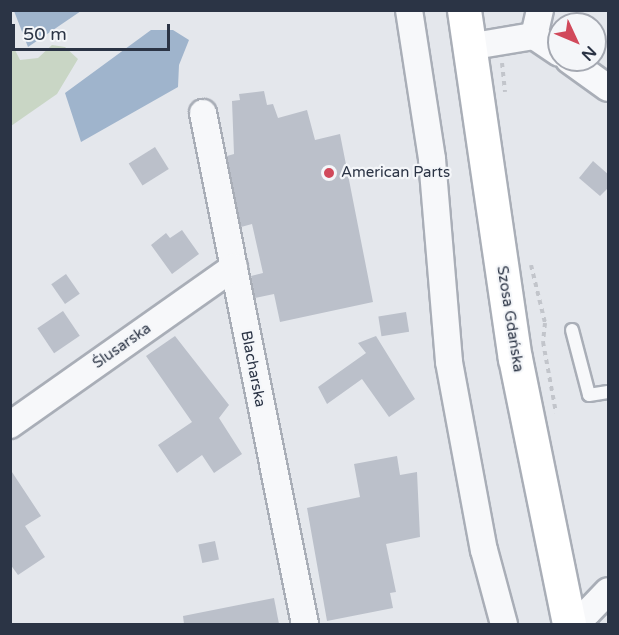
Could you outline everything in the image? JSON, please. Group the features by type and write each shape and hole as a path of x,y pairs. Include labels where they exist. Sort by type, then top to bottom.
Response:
{"main road":[{"name":"Szosa Gdańska","path":"464,10 515,358 569,623"}],"street":[{"path":"409,10 432,159 449,362 484,550 504,624"},
{"path":"534,36 540,10"},
{"path":"468,46 534,36 547,45"},
{"path":"586,72 609,88"},
{"name":"Blacharska","path":"203,113 305,624"},
{"name":"Ślusarska","path":"10,425 234,267"},
{"path":"569,623 588,612 609,591"}],"lane":[{"path":"572,330 589,395 609,392"}],"path":[{"path":"505,55 501,58 506,99"},
{"path":"530,257 536,301 545,322 544,347 558,425"}],"green space":[{"path":"11,42 20,60 38,58 52,45 65,47 78,59 57,94 11,126"}],"water":[{"path":"14,11 81,11 28,47"},
{"path":"151,30 173,30 189,40 179,65 178,87 81,142 65,93"}],"building":[{"path":"264,91 267,105 273,104 278,118 307,110 315,140 340,134 373,302 280,322 274,294 255,298 251,276 263,273 252,224 241,227 227,156 234,154 232,101 240,100 239,94"},
{"path":"155,147 169,169 142,185 129,163"},
{"path":"593,161 609,175 609,187 600,196 579,178"},
{"path":"182,230 199,254 172,274 151,245 166,233 170,238"},
{"path":"66,274 80,294 65,304 51,284"},
{"path":"63,311 80,336 54,353 37,328"},
{"path":"406,312 409,332 381,336 378,316"},
{"path":"175,336 229,405 219,418 242,454 214,473 202,455 177,473 158,445 192,422 146,356"},
{"path":"376,336 415,399 389,417 362,379 327,404 318,387 366,353 358,343"},
{"path":"397,456 400,475 417,472 420,537 386,544 396,592 390,593 393,608 327,621 307,508 360,497 354,464"},
{"path":"10,469 41,516 25,526 45,557 18,575 10,564"},
{"path":"215,541 219,560 202,563 198,545"},
{"path":"274,598 279,624 184,624 183,616"}],"place":[{"name":"American Parts","path":"329,173"}]}
